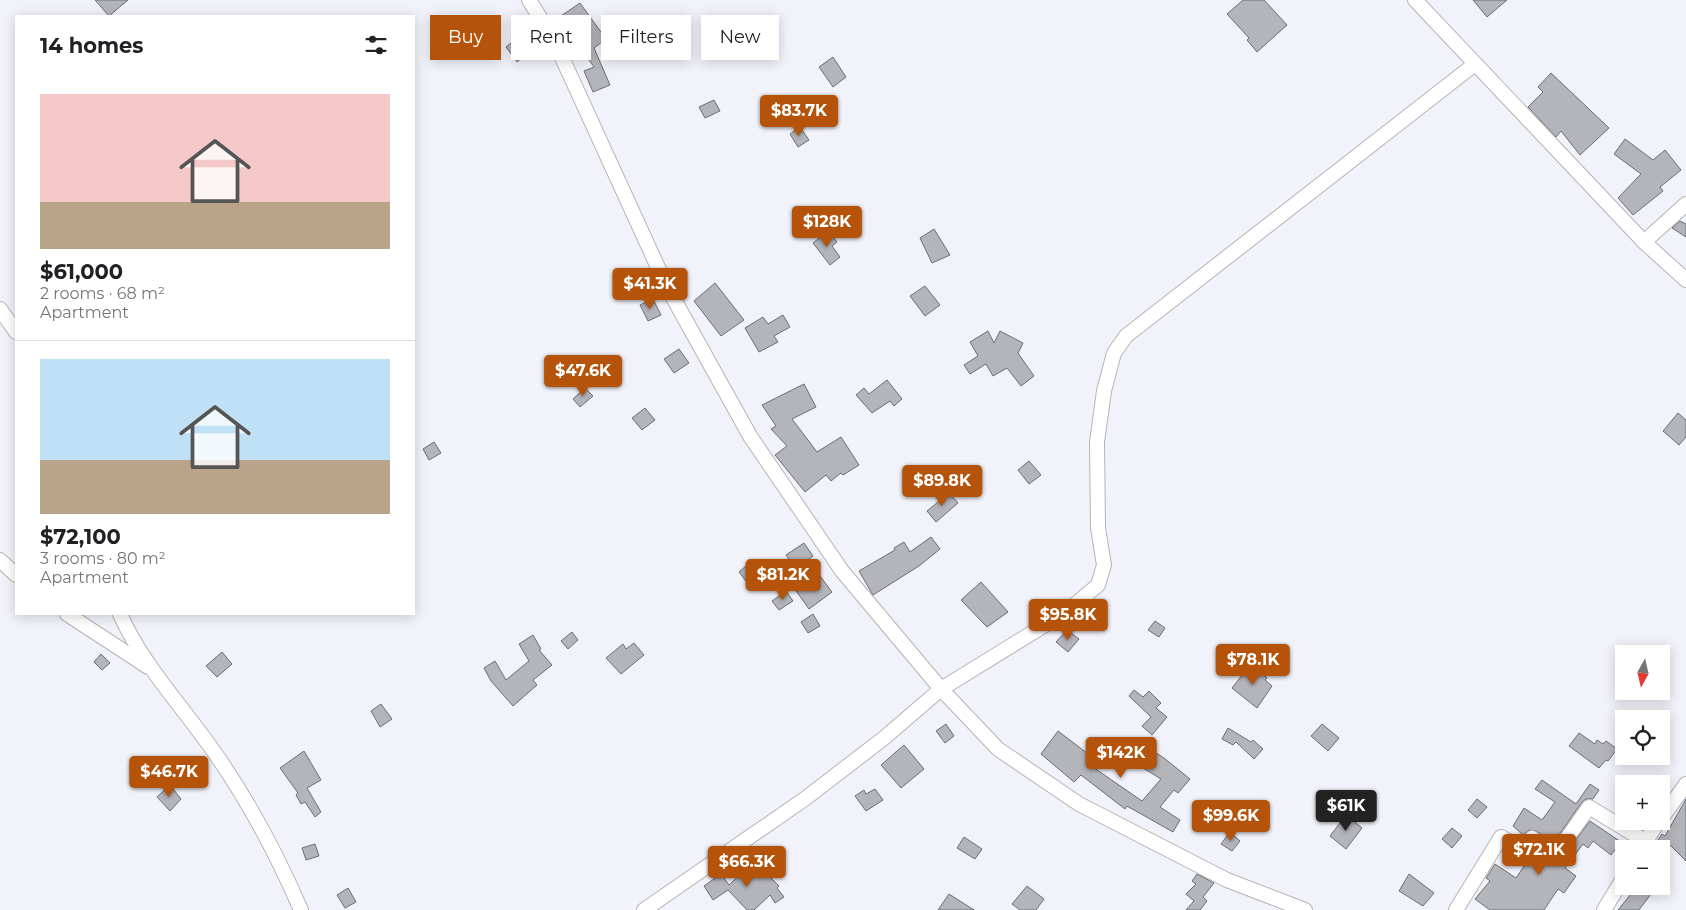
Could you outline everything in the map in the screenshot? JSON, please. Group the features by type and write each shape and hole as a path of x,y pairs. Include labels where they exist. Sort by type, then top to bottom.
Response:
{"street":[{"path":"529,0 554,40 666,285 750,436 842,571 941,689 998,749 1079,804 1227,880 1302,909"},
{"path":"1415,0 1644,242 1686,280"},
{"path":"644,910 806,798 884,738 941,689 1066,612 1098,585 1104,565 1098,528 1097,442 1104,392 1114,353 1126,336 1475,64"},
{"path":"1644,242 1686,204"},
{"path":"0,309 15,331"},
{"path":"0,560 15,574"},
{"path":"69,615 150,668"},
{"path":"120,615 129,634 150,668 219,758 256,816 301,910"},
{"path":"1670,806 1686,784"},
{"path":"1456,910 1501,836 1523,849 1532,838 1556,854 1589,807 1636,840"},
{"path":"1604,910 1615,892"}],"building":[{"path":"95,0 128,0 110,15"},
{"path":"1243,0 1264,0 1287,25 1257,52 1247,40 1249,38 1227,14"},
{"path":"1473,0 1507,0 1487,17"},
{"path":"580,3 589,15 562,15"},
{"path":"591,18 601,32 601,43 594,48 610,85 593,92 584,71 594,67 589,60 591,60"},
{"path":"511,43 511,54 506,47"},
{"path":"833,57 846,77 833,87 819,67"},
{"path":"1551,73 1609,128 1580,155 1561,131 1556,137 1528,107 1543,92 1538,87"},
{"path":"714,100 720,111 705,118 699,107"},
{"path":"800,127 809,140 798,147 790,134"},
{"path":"1625,139 1653,160 1665,150 1681,170 1660,187 1663,191 1633,215 1618,198 1641,174 1614,154"},
{"path":"1680,221 1686,224 1686,237 1672,228"},
{"path":"934,229 950,255 932,263 920,238"},
{"path":"828,231 837,242 832,246 840,257 830,265 813,243"},
{"path":"715,283 744,320 721,336 694,301"},
{"path":"925,286 940,305 925,316 910,296"},
{"path":"653,299 661,315 648,321 640,305"},
{"path":"783,315 790,327 774,336 778,342 759,352 745,328 763,317 768,324"},
{"path":"988,331 994,343 1000,331 1023,343 1018,353 1034,376 1021,386 1007,368 993,376 986,364 970,374 964,365 978,356 970,342"},
{"path":"679,349 689,363 674,373 664,359"},
{"path":"887,380 902,399 894,406 890,401 872,413 856,395 864,388 869,394"},
{"path":"804,384 816,407 792,419 817,452 841,437 859,465 843,475 841,473 831,481 826,475 805,492 775,455 787,446 771,429 776,426 762,405"},
{"path":"585,388 593,396 580,407 573,399"},
{"path":"645,408 655,420 642,430 632,418"},
{"path":"1678,413 1686,420 1686,437 1679,445 1663,431"},
{"path":"434,442 441,453 429,460 423,449"},
{"path":"1029,461 1041,475 1029,484 1018,470"},
{"path":"949,493 958,503 936,522 927,511"},
{"path":"931,537 940,549 919,566 873,595 859,571 895,550 894,548 904,542 910,552"},
{"path":"804,543 813,556 808,560 832,592 809,609 794,588 805,581 786,555"},
{"path":"754,559 765,572 749,585 739,572"},
{"path":"981,582 1008,612 987,627 961,600"},
{"path":"786,591 793,601 779,610 772,601"},
{"path":"813,614 820,626 808,633 801,622"},
{"path":"1155,621 1165,628 1159,637 1148,630"},
{"path":"1067,630 1079,639 1068,652 1056,642"},
{"path":"572,632 578,640 568,649 561,641"},
{"path":"533,635 541,649 539,650 552,665 533,680 537,685 513,706 491,681 484,668 495,661 506,680 529,661 519,644"},
{"path":"634,643 644,655 621,674 606,658 623,644 626,649"},
{"path":"222,652 232,664 217,677 206,666"},
{"path":"101,654 110,663 102,670 94,662"},
{"path":"1250,665 1267,678 1265,680 1272,686 1257,708 1232,688"},
{"path":"1134,690 1143,697 1149,691 1161,703 1156,708 1167,717 1152,735 1142,726 1151,717 1129,696"},
{"path":"381,704 392,719 380,727 371,711"},
{"path":"946,724 954,736 945,743 936,731"},
{"path":"1322,724 1339,738 1328,751 1311,736"},
{"path":"1228,728 1251,742 1253,740 1263,749 1254,759 1236,742 1233,745 1222,739"},
{"path":"1058,731 1092,757 1087,763 1142,801 1161,779 1135,763 1145,746 1164,758 1190,779 1178,793 1174,790 1160,807 1180,820 1173,832 1127,806 1125,809 1081,775 1074,782 1041,754"},
{"path":"1579,733 1595,744 1597,740 1603,744 1606,741 1615,748 1615,752 1608,761 1606,760 1599,768 1569,746"},
{"path":"904,745 924,769 901,788 881,765"},
{"path":"304,751 321,780 307,788 321,812 315,817 305,802 301,804 296,795 298,793 280,768"},
{"path":"1542,780 1576,804 1590,784 1599,790 1593,799 1586,799 1582,802 1554,842 1536,831 1529,830 1523,835 1513,826 1524,808 1542,820 1555,802 1535,789"},
{"path":"170,785 181,799 170,811 157,797"},
{"path":"875,789 883,800 866,811 855,796 864,790 866,794"},
{"path":"1477,799 1487,807 1477,818 1468,810"},
{"path":"1686,799 1686,861 1670,845 1670,840 1658,840 1662,834 1665,836"},
{"path":"1346,815 1362,828 1346,849 1330,836"},
{"path":"1590,821 1618,840 1615,840 1615,850 1611,855 1593,841 1588,848 1583,844 1565,868 1576,876 1564,893 1558,889 1544,910 1490,910 1475,899 1490,881 1486,878 1495,864 1516,878 1535,850 1552,862 1559,862"},
{"path":"1452,828 1462,836 1452,848 1442,839"},
{"path":"1230,832 1240,841 1232,851 1221,844"},
{"path":"964,837 982,849 975,859 957,848"},
{"path":"315,844 319,856 306,860 302,848"},
{"path":"750,865 755,870 759,866 779,886 777,888 784,897 775,903 770,895 754,910 747,910 728,890 713,900 704,886 721,874 729,885"},
{"path":"1197,874 1214,883 1203,897 1207,901 1200,910 1186,910 1194,901 1186,894 1196,884 1192,881"},
{"path":"1409,874 1434,893 1423,906 1399,891"},
{"path":"1027,886 1044,899 1036,910 1020,910 1012,904"},
{"path":"348,888 356,902 345,908 337,895"},
{"path":"949,894 974,910 938,910"},
{"path":"1630,895 1650,895 1639,910 1618,910"}]}
